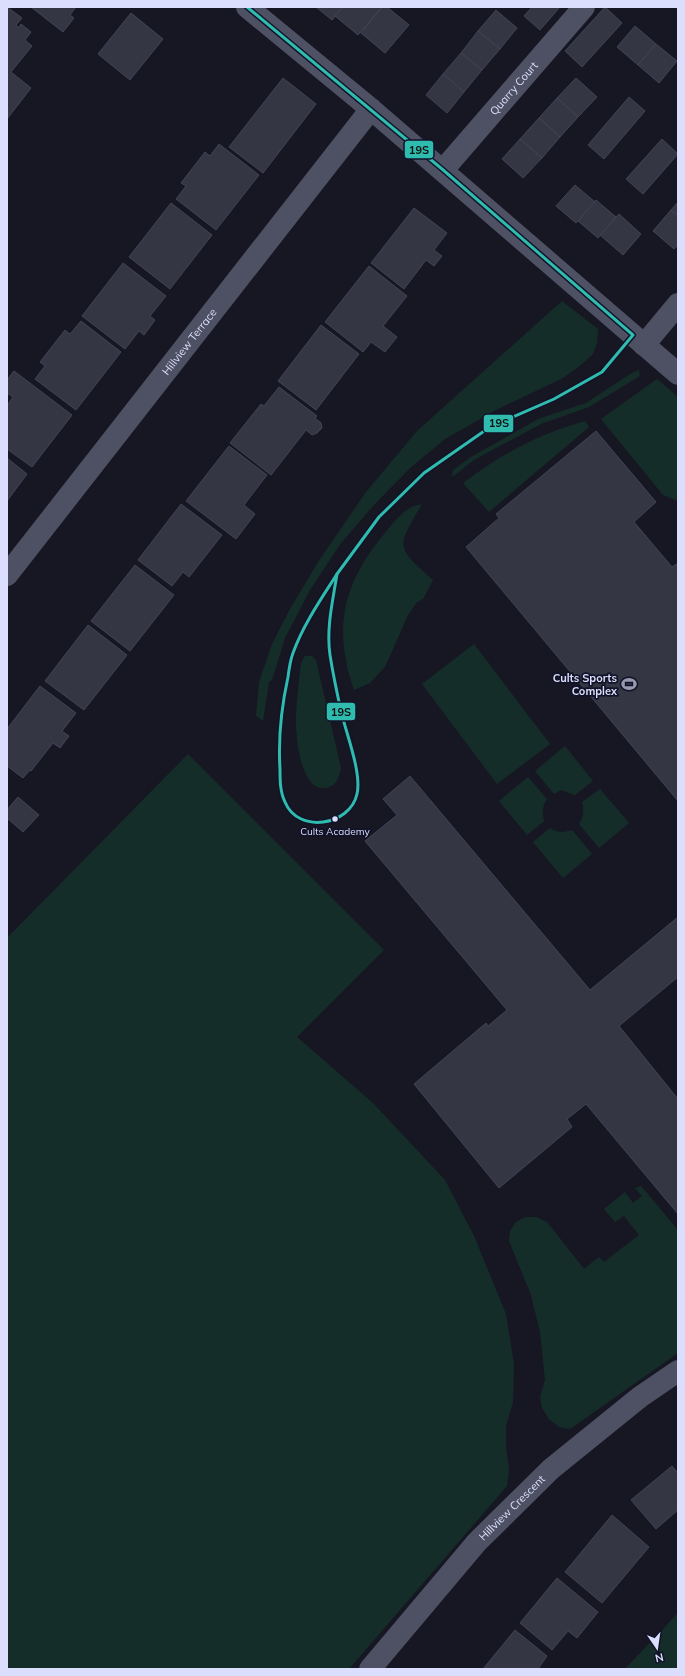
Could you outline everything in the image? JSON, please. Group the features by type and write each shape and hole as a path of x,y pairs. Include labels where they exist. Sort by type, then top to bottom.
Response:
{"street":[{"path":"247,7 372,109 678,374"},
{"name":"Quarry Court","path":"443,170 584,7"},
{"name":"Hillview Terrace","path":"7,575 372,109"},
{"path":"644,345 678,304"},
{"name":"Hillview Crescent","path":"370,1669 477,1542 551,1469 640,1397 678,1371"}],"green space":[{"path":"562,301 598,329 597,343 593,354 563,378 496,410 445,439 410,468 374,505 341,543 310,590 285,638 272,680 269,682 263,721 256,716 259,682 272,644 290,609 318,562 366,492 417,431"},
{"path":"639,370 640,376 589,407 541,424 474,460 452,477 453,470 471,457 538,419 586,403 630,374"},
{"path":"657,379 678,397 678,501 663,495 601,419"},
{"path":"585,421 589,427 489,512 463,483 491,463 521,446 552,432"},
{"path":"422,504 404,538 404,545 411,560 433,580 423,599 417,602 408,615 385,667 370,683 354,690 347,668 343,642 343,624 350,592 364,562 385,533 405,511"},
{"path":"474,644 550,744 497,784 422,684"},
{"path":"305,656 312,656 316,660 341,768 334,784 325,788 317,786 310,780 305,771 298,747 296,709 301,663"},
{"path":"565,746 593,781 575,795 561,790 554,794 535,771"},
{"path":"188,754 384,950 297,1037 373,1103 445,1180 474,1236 506,1314 514,1364 513,1402 506,1426 506,1447 509,1469 507,1486 349,1669 7,1669 7,938"},
{"path":"528,777 547,799 543,810 544,821 527,835 499,801"},
{"path":"600,789 629,823 599,848 579,824 583,814 582,802"},
{"path":"550,828 561,832 572,830 592,854 563,878 533,842"},
{"path":"641,1186 678,1230 678,1353 570,1429 559,1427 549,1419 542,1408 540,1397 545,1380 540,1332 531,1295 509,1241 510,1231 516,1222 525,1217 536,1217 547,1222 584,1269 599,1257 604,1262 639,1235 624,1216 615,1222 604,1209 625,1192 633,1203 642,1196 635,1188"},
{"path":"678,1613 678,1669 625,1669"}],"building":[{"path":"7,7 22,18 16,25 18,28 21,24 31,32 25,40 32,46 11,72 31,88 7,119"},
{"path":"31,7 76,7 70,15 74,18 63,32"},
{"path":"316,7 343,7 332,20"},
{"path":"343,7 381,8 358,35 335,16"},
{"path":"382,7 387,7 409,25 385,53 361,33"},
{"path":"532,7 560,7 540,30 524,16"},
{"path":"605,7 622,23 582,67 565,51"},
{"path":"496,10 517,28 500,49 478,31"},
{"path":"131,13 163,39 130,80 98,54"},
{"path":"635,26 656,44 638,65 617,47"},
{"path":"478,31 500,49 482,70 461,53"},
{"path":"656,44 677,61 659,83 638,65"},
{"path":"461,53 482,70 464,92 443,74"},
{"path":"443,74 464,92 447,113 426,95"},
{"path":"283,78 316,104 263,173 229,147"},
{"path":"576,78 597,97 578,117 557,98"},
{"path":"629,97 645,111 604,159 588,145"},
{"path":"557,98 578,117 560,137 539,118"},
{"path":"539,118 560,137 542,158 520,139"},
{"path":"520,139 542,158 523,178 502,159"},
{"path":"662,139 678,154 643,194 626,179"},
{"path":"219,144 259,175 216,230 176,199 186,186 181,183 205,152 210,156"},
{"path":"575,185 595,202 576,223 556,206"},
{"path":"596,200 616,217 598,238 578,221"},
{"path":"678,202 678,216 671,210"},
{"path":"171,203 212,235 170,289 129,257"},
{"path":"414,208 447,233 434,250 442,256 434,266 426,260 404,289 371,263"},
{"path":"671,210 678,216 678,245 674,249 653,231"},
{"path":"619,214 641,234 623,255 600,235"},
{"path":"123,263 166,296 150,316 155,320 144,335 139,331 125,349 82,316"},
{"path":"369,266 407,296 383,326 397,337 385,352 371,342 363,352 325,322"},
{"path":"81,321 121,352 76,410 35,379 45,366 40,362 65,330 70,334"},
{"path":"321,325 359,354 316,410 278,381"},
{"path":"14,371 72,415 32,467 7,449 7,406 13,397 7,393 7,380"},
{"path":"279,387 317,416 315,418 321,423 322,428 317,433 312,435 306,430 271,475 230,443 261,404 264,406"},
{"name":"Cults Sports Complex","path":"596,431 656,502 634,522 672,567 678,563 678,801 466,547 499,518 496,514"},
{"path":"229,446 267,475 244,505 255,514 236,539 186,501"},
{"path":"7,458 27,474 7,501"},
{"path":"181,504 222,535 189,577 183,572 172,586 138,560"},
{"path":"135,565 174,595 130,651 91,621"},
{"path":"88,625 127,655 84,710 45,681"},
{"path":"40,686 76,713 62,731 69,736 60,748 53,743 31,771 30,770 23,778 7,766 7,729"},
{"name":"Cults Academy","path":"410,776 590,990 678,917 678,977 619,1026 678,1099 678,1214 586,1104 567,1119 572,1127 499,1188 414,1084 486,1023 488,1026 507,1010 365,841 397,815 383,799"},
{"path":"18,797 39,815 23,832 7,818 7,810"},
{"path":"672,1466 678,1473 678,1510 656,1529 631,1500"},
{"path":"612,1515 649,1547 602,1603 565,1572"},
{"path":"557,1578 598,1612 577,1638 568,1631 552,1650 520,1623"},
{"path":"515,1630 547,1656 538,1669 483,1669"}],"transit line":[{"name":"19S","path":"247,7 442,169 633,335 602,372 554,399 490,427 424,473 379,517 337,574"},
{"name":"19S","path":"337,574 330,614 329,645 332,669 341,711 353,753 358,785 357,794 352,805 345,813 335,819 323,822 312,822 301,819 292,812 283,798 281,790 279,746 281,723 293,653 307,622 337,574"}],"place":[{"name":"Cults Sports Complex","path":"629,684"},
{"name":"Cults Academy","path":"335,819"}]}
